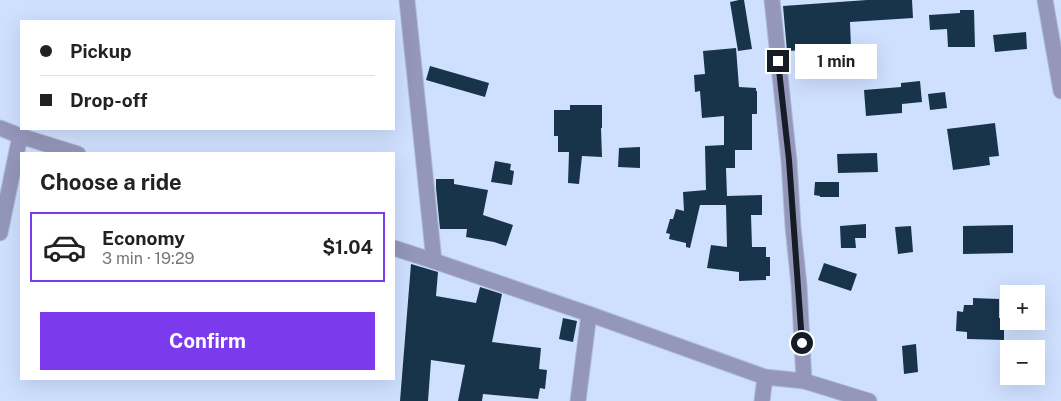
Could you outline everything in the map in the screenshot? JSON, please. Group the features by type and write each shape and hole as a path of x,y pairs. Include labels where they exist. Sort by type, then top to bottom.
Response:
{"street":[{"path":"408,0 434,260"},
{"path":"772,0 789,160 799,285 804,381"},
{"path":"1045,0 1061,90"},
{"path":"0,128 72,152"},
{"path":"0,233 20,136"},
{"path":"395,248 434,260 765,377 804,381 869,401"},
{"path":"578,401 589,314"},
{"path":"762,401 765,377"}],"building":[{"path":"744,0 752,49 738,51 730,2"},
{"path":"867,0 912,0 913,18 850,22 851,48 787,51 783,6"},
{"path":"960,10 974,10 975,47 948,47 947,29 930,30 929,15 960,13"},
{"path":"1026,32 1027,49 995,52 993,35"},
{"path":"736,48 739,87 756,88 757,114 752,114 752,150 735,150 735,168 726,168 727,196 762,195 762,215 751,215 752,247 766,247 766,257 770,257 770,276 766,276 766,280 739,281 739,272 707,268 711,245 727,247 726,205 700,205 690,248 686,247 686,243 669,239 670,234 666,233 670,219 673,219 676,209 684,211 683,192 706,190 705,146 724,145 724,116 702,118 700,91 695,92 694,75 705,74 703,51"},
{"path":"430,66 489,83 485,97 426,80"},
{"path":"920,81 922,102 902,104 902,113 866,116 864,90 901,87 901,83"},
{"path":"945,92 947,108 930,110 928,94"},
{"path":"570,105 602,105 602,157 582,156 579,184 568,183 569,152 558,152 558,136 554,136 554,110 570,110"},
{"path":"995,123 999,156 989,157 990,165 953,170 947,129"},
{"path":"640,147 640,168 618,167 619,148"},
{"path":"877,153 878,172 838,173 837,154"},
{"path":"495,161 511,164 510,170 514,171 512,185 491,182"},
{"path":"436,179 454,179 454,184 488,190 483,215 513,225 506,246 466,237 467,229 440,229"},
{"path":"815,182 839,182 839,197 820,197 814,195"},
{"path":"866,224 866,238 855,238 856,248 841,248 840,226"},
{"path":"1013,225 1013,253 963,254 963,226"},
{"path":"911,226 913,252 898,254 895,227"},
{"path":"824,263 857,274 851,291 818,280"},
{"path":"411,264 438,272 436,296 476,303 480,287 502,294 492,342 541,348 539,369 547,370 545,389 540,388 538,399 483,394 482,401 458,401 465,365 431,360 428,401 400,401"},
{"path":"973,298 999,299 1000,330 1004,330 1004,340 967,339 967,332 956,331 957,311 963,312 964,305 973,305"},
{"path":"563,318 577,321 573,342 559,339"},
{"path":"916,344 918,372 904,374 902,346"}],"route":[{"path":"778,61 789,160 802,343"}]}
